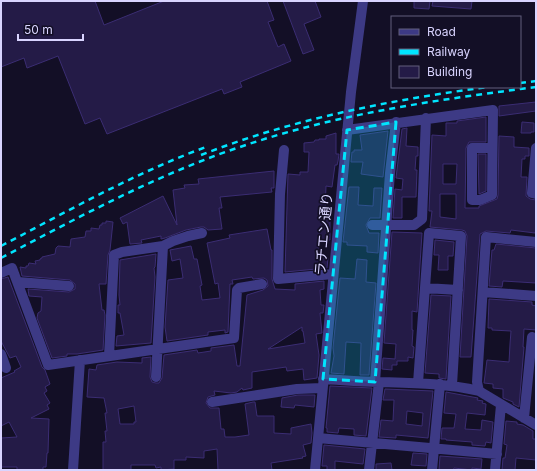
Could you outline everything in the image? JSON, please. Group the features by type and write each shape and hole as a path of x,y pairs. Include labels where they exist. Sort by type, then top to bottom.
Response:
{"street":[{"name":"ラチエン通り","path":"315,470 353,70 363,1"},
{"path":"347,130 396,122 493,110 492,195 480,200 472,200 472,148 492,148"},
{"path":"372,225 414,225 422,219 426,118"},
{"path":"370,470 377,382 386,225 396,122"},
{"path":"536,148 532,193 536,194"},
{"path":"284,150 280,194 278,279 333,274"},
{"path":"109,356 114,255 122,252 164,246 173,241 202,233"},
{"path":"418,383 429,233 461,236 452,385"},
{"path":"479,391 477,382 486,237 536,242"},
{"path":"156,377 164,246"},
{"path":"1,273 12,268 48,365 234,338 237,290 239,288 262,284"},
{"path":"18,282 69,286"},
{"path":"425,288 458,290"},
{"path":"483,292 536,296"},
{"path":"524,418 530,337"},
{"path":"1,354 6,368"},
{"path":"73,470 80,360"},
{"path":"212,402 323,384 377,382 440,384 479,391 536,426"},
{"path":"432,470 440,384"},
{"path":"495,470 501,405"},
{"path":"318,438 497,454"}],"highlighted area":[{"path":"396,122 375,382 323,379 347,130"}],"building":[{"path":"1,1 95,1 104,25 164,1 267,1 274,20 268,22 278,47 284,44 291,61 240,82 242,87 224,94 222,89 107,134 100,118 85,124 58,56 27,68 24,58 1,67"},
{"path":"283,1 315,1 321,17 304,24 314,50 303,54"},
{"path":"414,1 430,1 429,9 414,8"},
{"path":"433,1 472,1 471,9 432,6"},
{"path":"536,102 536,111 499,116 499,106"},
{"path":"486,117 486,142 469,142 466,148 465,208 479,208 479,206 497,199 499,136 514,137 514,147 529,148 529,156 525,156 525,159 522,159 521,177 527,177 526,196 530,199 536,200 535,233 511,230 510,233 486,231 480,234 471,357 460,357 467,236 465,231 462,230 430,227 432,211 429,211 432,135 446,136 446,123 457,123 457,121","holes":["443,164 457,164 456,184 443,184","440,194 456,194 456,219 440,217"]},
{"path":"522,122 534,123 534,132 521,133"},
{"path":"407,128 406,146 418,147 415,170 417,170 416,197 402,197 402,218 393,218 395,189 402,190 403,179 396,178 402,129"},
{"path":"388,131 383,177 361,174 363,162 351,162 352,152 354,152 354,150 362,150 360,135"},
{"path":"336,133 336,154 339,154 338,161 337,165 335,165 332,187 326,186 325,211 330,211 330,240 318,240 318,257 328,258 327,268 285,272 288,174 300,175 300,172 308,172 309,152 304,152 304,143 314,142 315,140 319,139 326,139 326,136"},
{"path":"478,154 486,154 486,191 479,194"},
{"path":"274,171 274,188 271,188 272,192 220,197 222,208 219,208 222,229 208,230 201,227 186,230 161,239 161,236 141,240 142,243 130,244 127,222 123,224 120,218 163,196 177,225 173,190 185,188 184,185 199,184 198,179"},
{"path":"349,187 359,187 358,205 373,206 374,188 382,188 380,218 370,218 366,225 369,233 379,233 378,253 367,252 367,246 347,245 347,242 343,242"},
{"path":"106,221 113,222 110,250 108,255 106,284 99,284 102,310 104,310 105,315 103,350 67,354 67,356 52,358 37,318 38,313 41,311 42,297 29,296 28,289 69,292 75,289 75,284 70,280 22,276 20,267 26,268 29,263 36,264 35,261 40,260 42,257 55,254 58,246 70,247 71,239 85,237 86,231 91,231 91,228 99,229 100,225 102,225 102,223 106,223"},
{"path":"267,229 272,250 272,279 275,289 295,290 295,284 324,281 324,289 320,290 321,305 324,305 323,313 320,313 322,333 316,334 319,355 317,378 304,380 303,369 287,371 286,367 252,372 252,388 243,390 242,388 237,392 231,393 214,391 215,395 208,397 206,403 210,408 219,408 221,429 224,429 225,437 249,435 245,404 253,402 255,402 257,416 274,416 274,433 291,434 291,428 311,424 311,443 303,445 306,456 302,457 303,458 271,463 272,470 218,470 217,449 204,451 204,458 186,457 186,460 174,460 174,469 161,470 161,467 156,468 155,465 131,465 131,470 103,470 103,442 106,442 105,431 107,431 105,413 107,413 104,398 87,397 89,369 96,370 97,365 117,362 142,363 142,358 151,357 150,377 152,382 159,383 162,378 164,355 197,350 198,353 211,351 211,348 234,345 237,366 240,366 247,295 263,290 268,286 267,280 264,278 253,279 252,277 232,280 233,284 230,284 228,332 225,333 225,330 208,332 208,335 167,341 165,327 168,280 183,278 180,259 172,261 170,250 191,246 194,259 197,259 202,285 200,286 202,300 220,298 218,283 215,284 207,243 230,238 229,235","holes":["302,327 305,343 268,349","134,406 136,422 134,422 134,424 120,424 118,409"]},
{"path":"392,232 422,233 417,312 412,311 412,346 414,347 413,358 408,357 408,361 397,361 397,365 392,365 392,370 382,369 383,358 395,359 396,344 384,343"},
{"path":"435,240 454,242 453,256 448,256 448,270 438,270 439,255 434,255"},
{"path":"496,244 536,248 536,283 503,281 502,287 489,286 492,250 494,250"},
{"path":"156,254 154,268 155,277 151,343 116,346 117,336 124,335 120,313 118,313 118,305 120,305 120,260"},
{"path":"357,259 367,260 366,282 376,283 369,375 360,375 361,343 346,342 344,374 331,373 334,356 333,348 340,278 355,279"},
{"path":"8,277 42,367 45,370 50,384 45,387 47,391 44,393 50,403 47,405 49,409 31,418 49,419 48,453 46,467 43,467 43,470 17,470 17,467 1,467 1,438 17,437 9,422 1,426 1,378 15,372 14,371 21,367 16,356 10,358 1,341 1,279"},
{"path":"431,295 451,296 446,379 439,378 439,374 425,373"},
{"path":"489,299 532,302 532,305 536,306 536,330 524,329 519,407 513,404 513,402 503,398 503,389 493,388 493,384 484,383 487,360 509,362 511,331 492,330 492,328 488,328"},
{"path":"330,386 372,388 366,436 354,435 354,429 339,428 338,433 327,432 326,428"},
{"path":"385,389 433,391 428,438 396,435 396,438 379,437 381,420 393,421 394,400 383,400","holes":["407,411 423,413 422,426 406,424"]},
{"path":"446,392 478,398 477,400 483,401 482,403 486,404 485,415 467,413 465,429 481,430 482,420 493,422 491,443 486,442 485,446 472,445 472,442 441,439 442,428 454,428 456,414 444,413"},
{"path":"298,395 315,395 314,407 295,405 294,408 281,407 282,398"},
{"path":"506,421 517,422 517,424 523,425 533,431 533,439 536,439 536,460 516,458 515,470 502,470 503,458 505,458 507,445 504,444"},
{"path":"324,445 365,449 363,464 335,461 335,470 327,470 327,466 322,466"},
{"path":"413,453 427,454 426,466 411,465"},
{"path":"440,456 482,459 481,469 472,468 472,470 454,468 453,470 439,470"},
{"path":"391,463 392,470 376,470 376,464"}],"railway":[{"path":"521,83 536,81"},
{"path":"1,258 89,212 178,170 276,135 349,117 386,110 461,97 536,87"},
{"path":"201,155 271,131 342,112 415,98 481,88"},
{"path":"1,246 128,181 180,157 206,147"}]}
